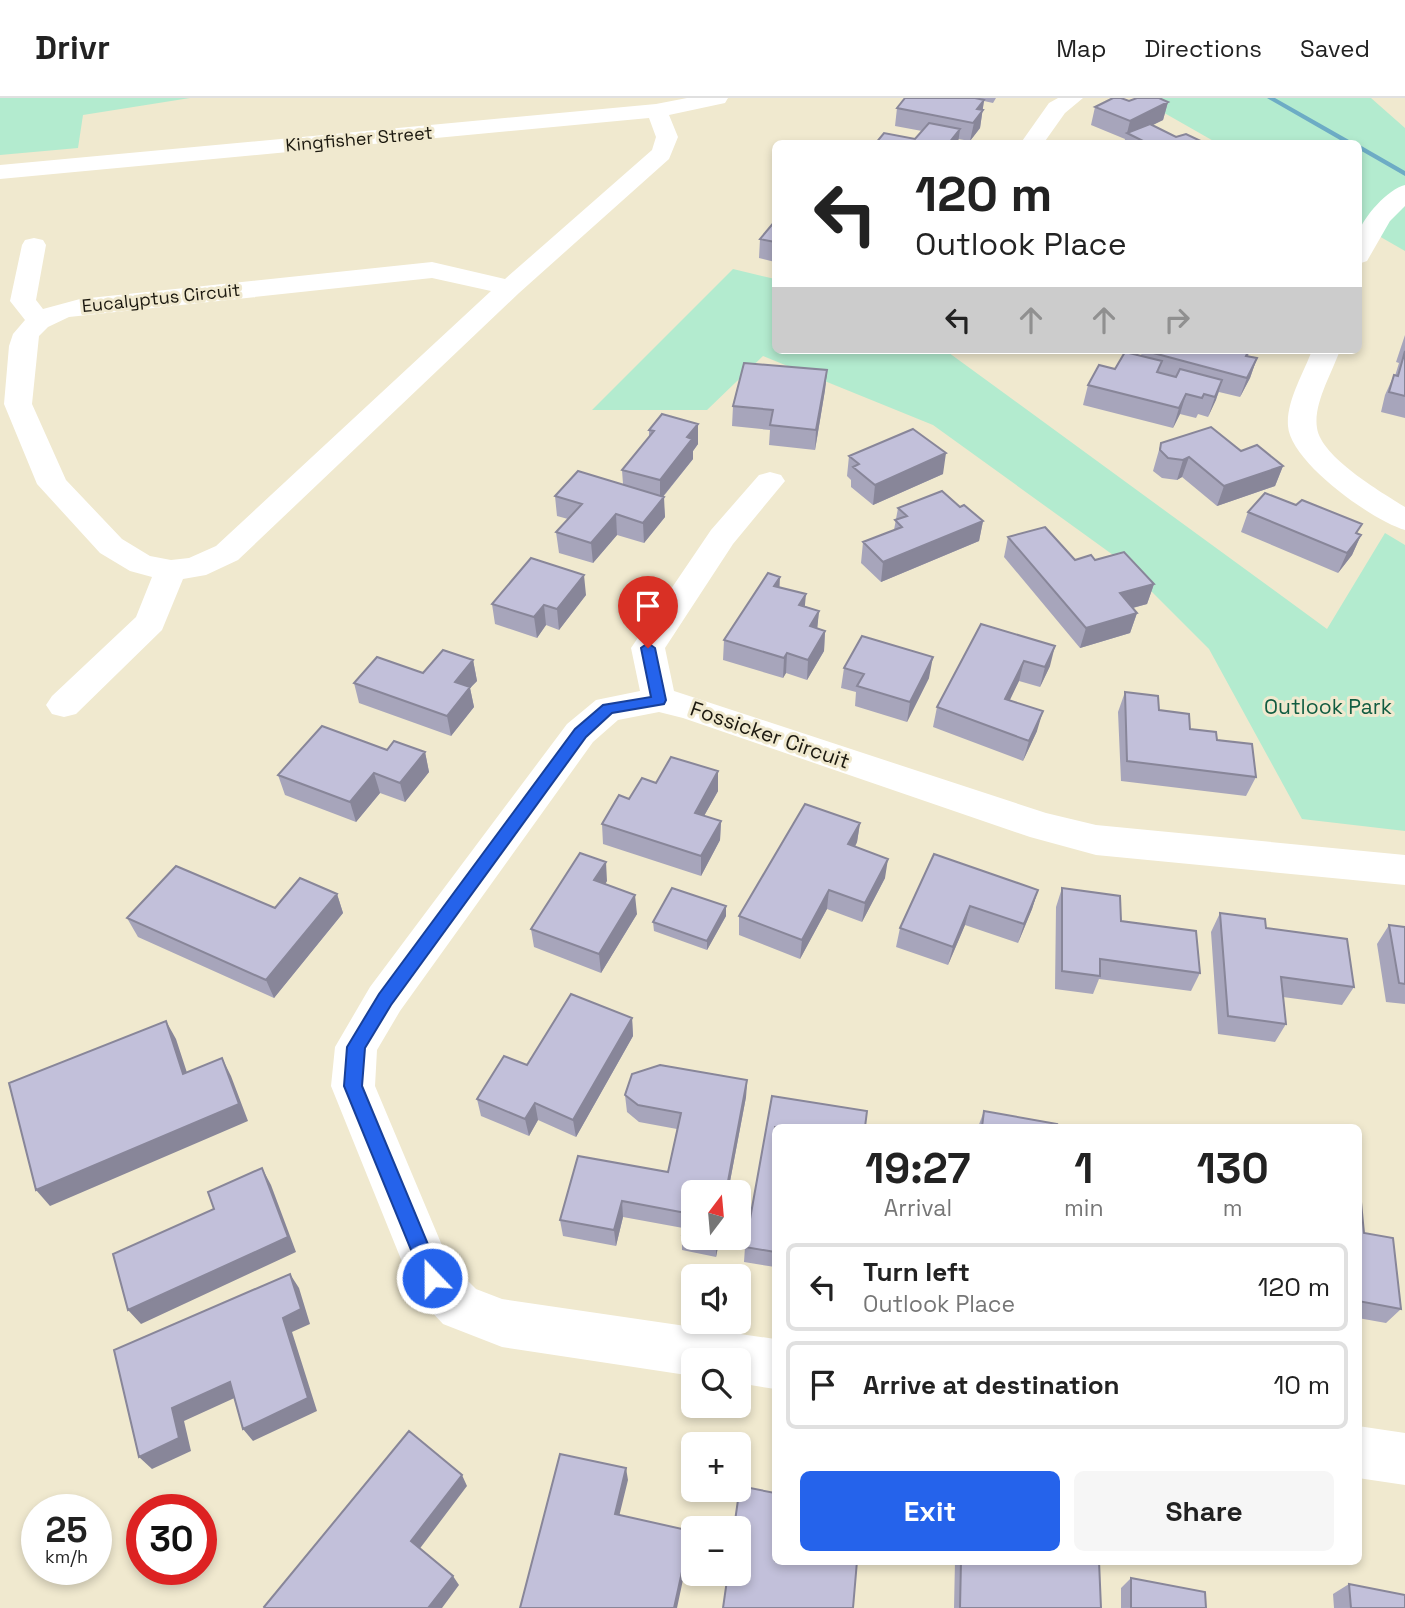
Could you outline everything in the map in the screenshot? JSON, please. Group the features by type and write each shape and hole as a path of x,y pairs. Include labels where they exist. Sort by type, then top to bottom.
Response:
{"street":[{"name":"Kingfisher Street","path":"0,172 656,111 717,98"},
{"path":"1034,140 1057,108 1072,98"},
{"path":"34,244 23,300 39,321 26,334 18,404 52,484 111,546 141,564 171,570 195,568 227,553 510,288 661,154 668,143 668,133 656,111"},
{"path":"1362,249 1380,218 1405,192"},
{"name":"Eucalyptus Circuit","path":"39,321 61,311 79,307 408,271 452,273 510,288"},
{"path":"1325,354 1301,427 1303,437 1323,462 1405,520"},
{"path":"659,700 648,648 722,537 770,481"},
{"path":"64,705 150,622 171,570"},
{"name":"Fossicker Circuit","path":"772,1364 502,1323 460,1307 432,1278 353,1086 356,1047 385,999 580,733 608,709 659,700 688,706 1043,827 1096,840 1405,870"},
{"path":"1362,1453 1405,1459"}],"green space":[{"path":"0,98 190,98 83,115 78,148 0,155"},
{"path":"1138,98 1371,98 1405,128 1405,251 1362,226 1362,140 1212,140"},
{"name":"Outlook Park","path":"733,269 772,278 772,354 950,354 1327,629 1385,533 1405,545 1405,831 1302,819 1209,649 1120,560 933,425 763,356 707,410 592,410"}],"building":[{"path":"905,98 984,100 977,109 983,110 973,123 897,108"},
{"path":"1113,98 1129,101 1137,98 1159,98 1168,102 1130,121 1095,107"},
{"path":"929,123 960,129 951,140 878,140 884,133 915,139"},
{"path":"1150,124 1176,137 1186,134 1199,140 1141,140 1127,133"},
{"path":"772,225 772,241 760,239"},
{"path":"1405,351 1405,396 1389,392 1394,375 1398,376"},
{"path":"1124,354 1133,354 1162,361 1157,372 1176,377 1180,369 1222,380 1215,397 1204,394 1202,398 1186,394 1179,408 1088,385 1099,365 1115,369"},
{"path":"1157,354 1247,354 1246,356 1257,358 1247,378"},
{"path":"744,363 827,370 816,430 770,425 773,410 733,406"},
{"path":"662,414 698,424 687,437 692,439 660,480 622,470 654,431 649,430"},
{"path":"1211,427 1241,451 1257,445 1283,466 1224,486 1189,457 1183,460 1168,458 1160,450 1161,443"},
{"path":"913,429 946,453 875,485 853,467 859,464 849,456"},
{"path":"578,471 664,497 643,523 616,514 591,543 556,532 582,504 555,496"},
{"path":"942,491 960,507 964,505 983,521 883,562 863,542 902,527 895,520 907,516 898,508"},
{"path":"1265,493 1296,505 1302,500 1362,524 1356,533 1361,535 1347,553 1248,512"},
{"path":"1045,527 1075,560 1091,555 1095,560 1124,552 1154,584 1120,593 1137,613 1086,628 1008,537"},
{"path":"531,558 584,575 557,609 544,605 534,617 492,604"},
{"path":"768,573 780,577 774,586 806,594 799,605 819,611 810,626 825,631 808,660 787,653 784,658 724,640"},
{"path":"981,624 1055,646 1045,667 1024,661 1005,699 1043,711 1029,741 937,707"},
{"path":"862,636 933,657 910,702 857,686 864,674 844,668"},
{"path":"443,650 473,660 455,682 470,687 447,716 354,683 377,657 423,673"},
{"path":"1125,692 1158,696 1159,710 1189,714 1190,729 1216,732 1217,740 1252,744 1256,777 1127,761"},
{"path":"322,726 387,750 394,741 425,752 400,783 374,773 350,802 278,775"},
{"path":"671,757 718,771 695,813 721,821 701,856 602,824 619,795 629,799 642,778 656,783"},
{"path":"805,804 860,823 848,844 888,859 865,903 829,890 802,940 739,916"},
{"path":"580,853 606,862 594,880 635,895 599,954 531,929"},
{"path":"934,854 1038,890 1024,924 970,906 953,947 900,928"},
{"path":"176,866 275,908 300,878 337,894 266,980 127,918"},
{"path":"672,888 726,906 707,941 653,922"},
{"path":"1062,888 1120,896 1121,921 1196,931 1200,973 1100,959 1100,976 1062,971"},
{"path":"1220,913 1265,919 1266,928 1347,939 1354,987 1281,977 1286,1024 1228,1016"},
{"path":"1389,925 1405,927 1405,984 1399,983"},
{"path":"571,994 632,1018 573,1120 535,1103 525,1119 477,1099 504,1056 527,1065"},
{"path":"166,1021 183,1074 222,1058 239,1104 36,1190 9,1083"},
{"path":"660,1065 747,1080 728,1180 681,1180 681,1212 622,1201 614,1230 560,1220 578,1156 668,1172 681,1113 638,1105 625,1095 632,1074"},
{"path":"772,1096 867,1111 865,1124 772,1124 772,1252 751,1248 751,1213"},
{"path":"984,1111 1057,1124 982,1124"},
{"path":"262,1168 288,1237 128,1310 113,1254 214,1209 208,1192"},
{"path":"1362,1212 1364,1233 1393,1238 1401,1309 1362,1302"},
{"path":"290,1274 301,1309 283,1318 308,1398 243,1429 230,1382 172,1408 179,1438 139,1457 114,1350"},
{"path":"409,1431 462,1475 411,1541 453,1576 428,1608 265,1608 264,1607"},
{"path":"560,1454 626,1468 615,1514 681,1529 681,1576 674,1608 520,1608"},
{"path":"751,1488 772,1492 772,1565 857,1565 853,1608 723,1608 726,1586 751,1586 751,1516 736,1516 738,1502 751,1502"},
{"path":"961,1565 1099,1565 1101,1608 960,1608"},
{"path":"1131,1578 1205,1592 1206,1608 1131,1608"},
{"path":"1349,1584 1405,1595 1405,1608 1351,1608"}],"waterway":[{"path":"1270,98 1346,140"},
{"path":"1362,148 1405,174"}],"route":[{"path":"432,1278 353,1086 356,1047 385,999 580,733 608,709 659,700 648,648"}]}
